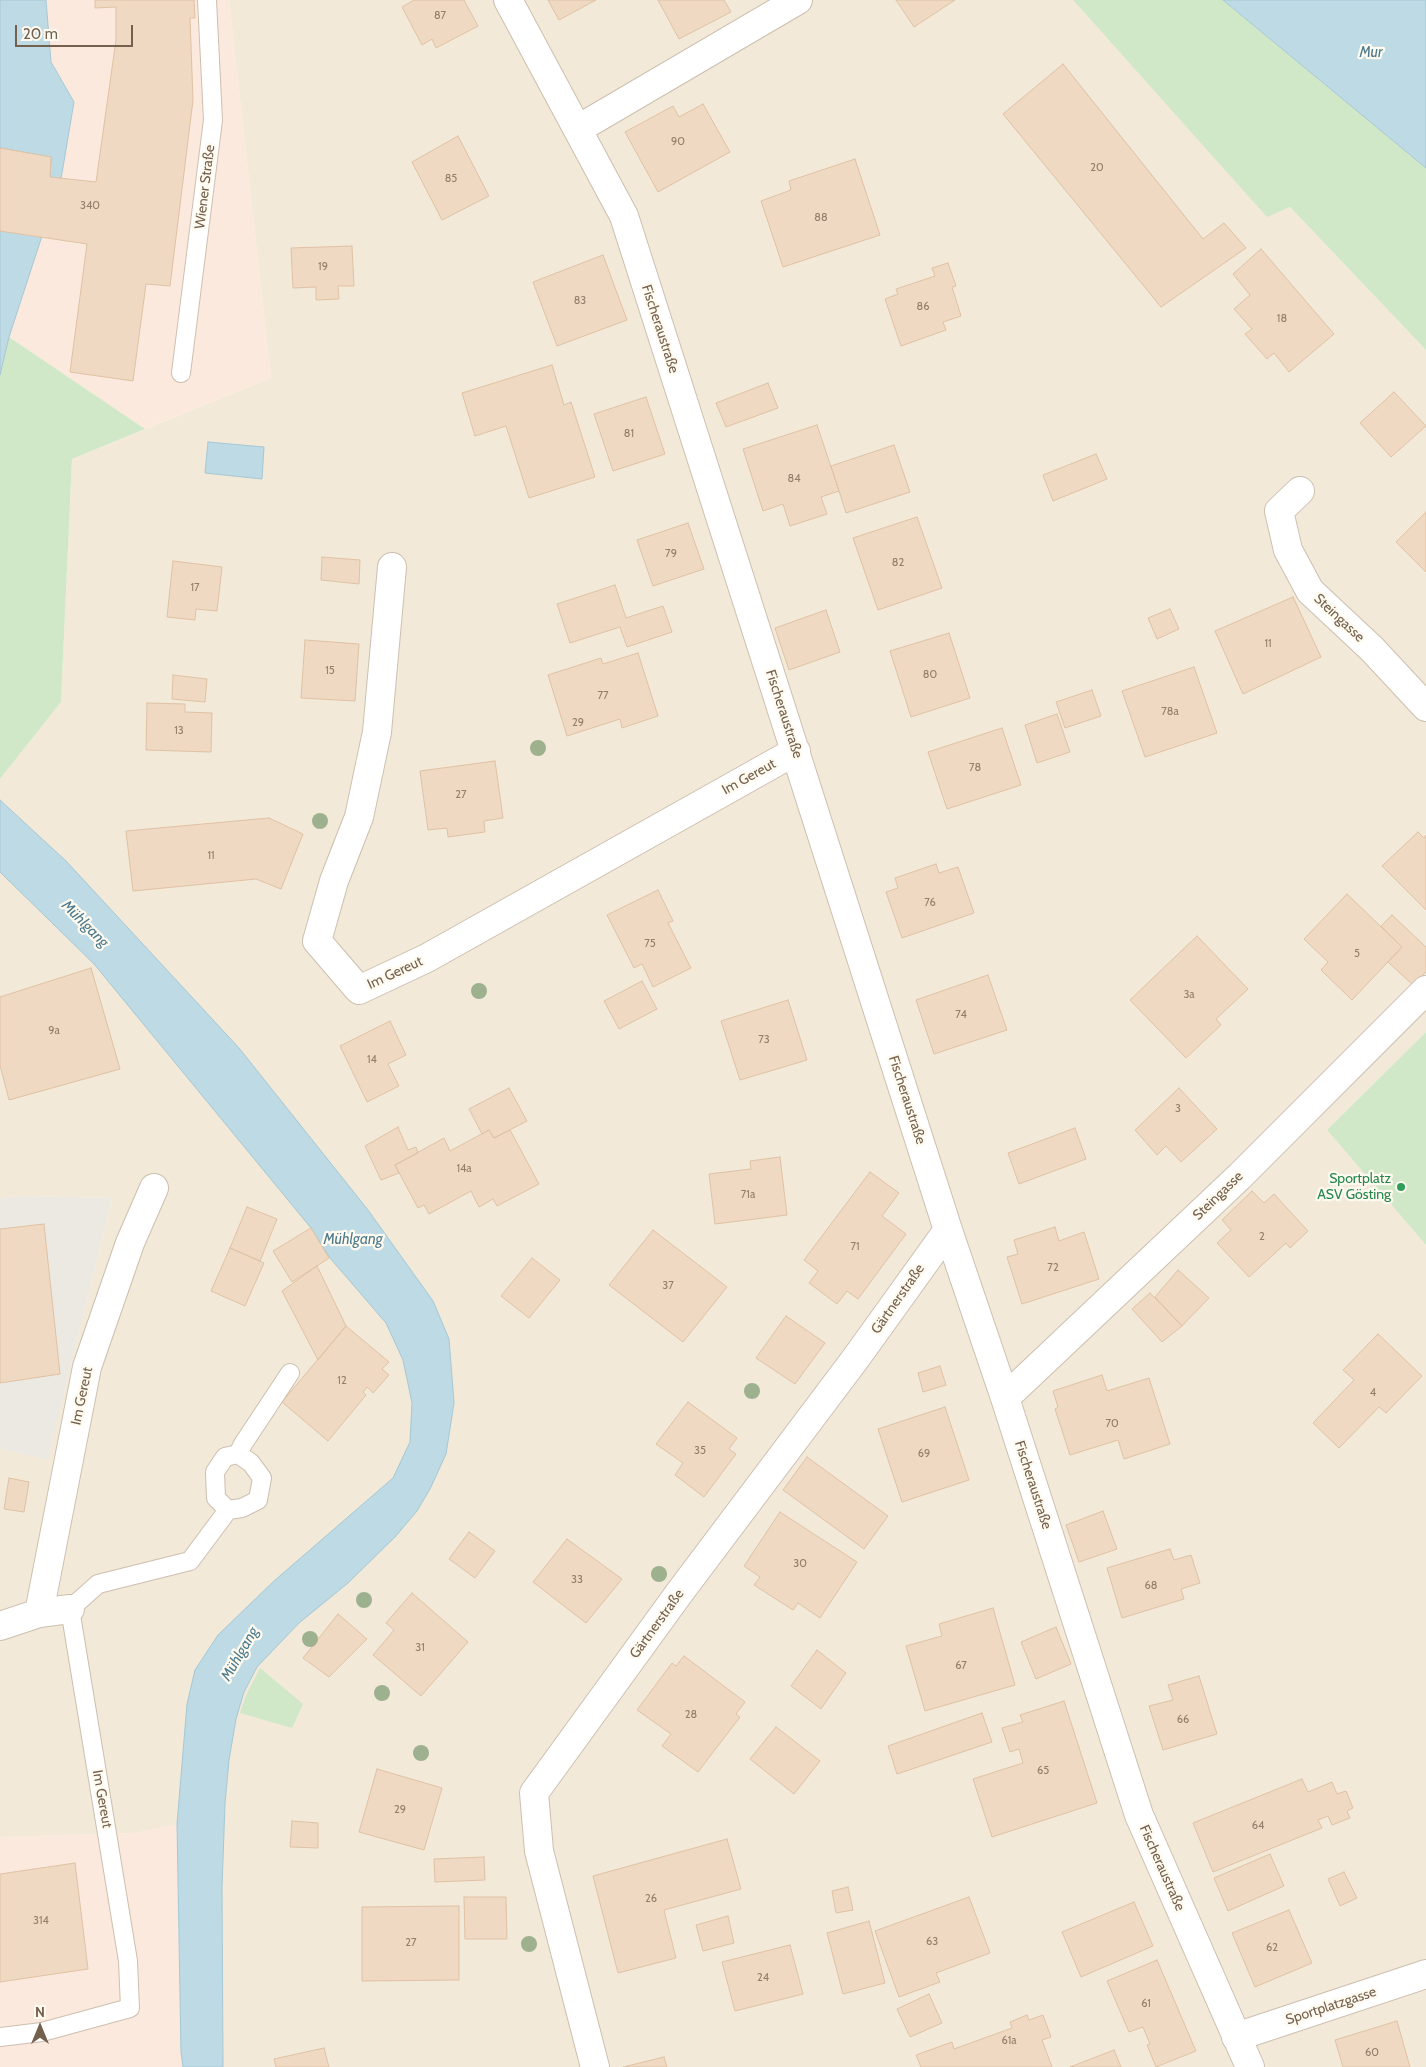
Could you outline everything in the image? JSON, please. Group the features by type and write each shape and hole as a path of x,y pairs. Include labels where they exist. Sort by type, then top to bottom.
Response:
{"street":[{"name":"Fischeraustraße","path":"508,0 624,216 948,1230 1005,1398 1139,1815 1250,2067"},
{"path":"578,129 798,0"},
{"name":"Steingasse","path":"1300,491 1279,511 1288,550 1310,591 1372,649 1426,707"},
{"name":"Im Gereut","path":"392,566 377,732 359,817 334,881 317,941 359,990 427,958 796,751"},
{"name":"Steingasse","path":"1005,1398 1240,1176 1426,990"},
{"name":"Im Gereut","path":"39,1613 87,1367 130,1243 154,1188"},
{"name":"Gärtnerstraße","path":"595,2067 539,1851 534,1793 680,1592 856,1358 948,1230"},
{"path":"0,1626 39,1613 70,1609"},
{"name":"Sportplatzgasse","path":"1236,2037 1426,1974"}],"lane":[{"name":"Wiener Straße","path":"181,374 213,120 207,0"},
{"path":"238,1454 242,1444 290,1373"},
{"path":"70,1609 98,1584 190,1561 228,1510 242,1508 258,1500 262,1478 251,1463 238,1454 225,1457 215,1472 216,1498 228,1510"},
{"name":"Im Gereut","path":"0,2037 42,2032 130,2008 128,1961 70,1609"}],"shaded area":[{"path":"46,0 229,0 271,378 145,429 9,337 0,306 0,109 74,102 51,62"},
{"path":"229,0 1073,0 1267,216 1290,207 1426,350 1426,1032 1327,1130 1426,1245 1426,2067 183,2067 177,1825 134,1833 0,1837 0,1449 48,1458 112,1198 22,1196 0,1199 0,779 61,702 72,459 271,378"},
{"path":"22,1196 112,1198 48,1459 0,1449 0,1199"},
{"path":"177,1824 181,2052 183,2067 0,2067 0,1837 134,1833"}],"green space":[{"path":"1073,0 1223,0 1426,168 1426,350 1290,207 1267,217"},
{"path":"9,337 145,429 72,459 61,702 0,779 0,375"},
{"name":"Sportplatz ASV Gösting","path":"1426,1032 1426,1245 1327,1130"},
{"path":"260,1668 303,1704 292,1728 240,1713 247,1693"}],"water":[{"path":"0,0 46,0 51,62 74,102 61,179 50,177 51,157 0,148"},
{"name":"Mur","path":"1223,0 1426,0 1426,168"},
{"path":"0,231 42,236 9,337 0,375"},
{"path":"208,442 264,447 262,479 205,473"},
{"name":"Mühlgang","path":"0,800 66,861 239,1048 368,1210 433,1301 449,1339 454,1403 446,1454 430,1489 417,1511 395,1537 348,1583 299,1623 257,1667 244,1692 236,1719 229,1760 225,1803 222,1887 223,2067 183,2067 181,2052 177,1824 187,1704 195,1670 218,1635 274,1581 393,1478 410,1442 412,1403 403,1360 386,1323 330,1258 311,1228 94,964 0,872"}],"building":[{"path":"95,0 194,0 195,18 190,18 193,100 170,286 146,284 133,381 70,372 87,244 0,231 0,148 51,157 50,177 96,182 116,40 116,7 95,8"},
{"path":"414,0 464,0 478,26 436,48 432,39 422,45 402,7"},
{"path":"548,0 596,0 559,20"},
{"path":"658,0 724,0 731,12 679,39"},
{"path":"896,0 955,0 914,27"},
{"path":"1063,64 1203,239 1224,223 1246,248 1161,307 1003,114"},
{"path":"703,104 730,152 658,192 625,132 673,106 679,117"},
{"path":"458,136 489,196 442,220 412,162"},
{"path":"855,159 880,235 783,267 761,201 791,190 789,181"},
{"path":"352,246 354,286 338,286 339,299 316,300 316,287 293,288 291,248"},
{"path":"1261,249 1334,334 1289,372 1274,353 1267,359 1245,334 1252,329 1234,309 1250,295 1233,274"},
{"path":"603,255 627,320 557,346 533,282"},
{"path":"948,263 956,286 952,287 961,316 943,322 946,330 901,346 885,299 898,294 896,289 935,276 932,268"},
{"path":"552,365 564,405 571,402 595,477 529,498 506,426 475,436 462,393"},
{"path":"768,383 778,408 726,427 716,403"},
{"path":"1394,392 1426,426 1391,457 1360,423"},
{"path":"646,397 665,454 613,471 594,414"},
{"path":"817,425 839,491 821,497 827,514 790,526 783,504 763,511 743,449"},
{"path":"894,445 910,492 846,513 831,466"},
{"path":"1096,454 1107,479 1053,501 1043,475"},
{"path":"1426,512 1426,572 1396,542"},
{"path":"917,517 942,588 878,610 853,538"},
{"path":"688,523 704,569 653,586 637,540"},
{"path":"322,557 360,560 359,584 321,580"},
{"path":"173,561 222,567 217,611 196,609 195,620 167,617"},
{"path":"615,585 626,618 663,606 672,632 627,647 620,627 570,643 557,604"},
{"path":"1293,597 1321,657 1243,694 1215,631"},
{"path":"1170,609 1179,629 1157,639 1148,618"},
{"path":"826,610 840,652 789,670 775,628"},
{"path":"949,633 970,698 911,717 890,651"},
{"path":"305,640 359,644 355,701 301,698"},
{"path":"638,653 658,716 622,728 620,719 567,736 548,675 601,658 603,664"},
{"path":"1194,667 1217,733 1145,757 1122,691"},
{"path":"173,675 207,679 205,702 172,699"},
{"path":"1092,690 1101,716 1065,728 1056,702"},
{"path":"147,703 185,704 185,712 212,713 211,752 146,750"},
{"path":"1057,714 1070,752 1037,763 1025,725"},
{"path":"1002,728 1021,785 947,809 928,752"},
{"path":"495,761 503,818 484,821 485,832 448,837 447,828 428,830 420,771"},
{"path":"269,818 303,834 281,889 256,879 133,891 126,831"},
{"path":"1418,832 1424,838 1426,835 1426,910 1382,866"},
{"path":"936,864 939,873 958,867 974,913 902,938 886,892 898,888 895,878"},
{"path":"658,890 673,921 668,923 691,968 653,987 642,964 634,968 607,915"},
{"path":"1347,894 1402,947 1352,1000 1321,970 1328,962 1304,939"},
{"path":"1392,915 1426,947 1426,972 1413,985 1388,962 1402,947 1381,926"},
{"path":"1197,936 1248,989 1216,1019 1221,1025 1186,1058 1130,1000"},
{"path":"91,968 120,1069 9,1100 0,1065 0,997"},
{"path":"988,975 1007,1030 934,1054 916,1000"},
{"path":"642,981 657,1009 619,1029 604,1001"},
{"path":"788,1000 807,1060 740,1080 721,1021"},
{"path":"390,1021 406,1055 388,1064 399,1086 367,1102 340,1046"},
{"path":"509,1088 527,1121 494,1138 489,1130 482,1134 469,1109"},
{"path":"1179,1088 1217,1129 1181,1162 1166,1146 1157,1155 1135,1130"},
{"path":"398,1127 408,1150 416,1147 418,1153 395,1165 399,1173 381,1180 365,1146"},
{"path":"1075,1128 1086,1159 1019,1184 1008,1153"},
{"path":"489,1130 494,1138 510,1130 539,1184 497,1206 493,1199 479,1207 471,1191 429,1214 424,1205 418,1208 395,1165 444,1138 450,1151"},
{"path":"780,1157 787,1215 715,1224 709,1174 751,1169 750,1161"},
{"path":"870,1172 899,1193 882,1216 906,1234 858,1299 847,1291 837,1304 809,1283 818,1271 804,1260"},
{"path":"1252,1191 1264,1203 1274,1194 1308,1231 1290,1248 1286,1243 1249,1277 1217,1243 1231,1230 1222,1220"},
{"path":"247,1207 277,1219 260,1261 230,1248"},
{"path":"44,1224 60,1374 0,1383 0,1229"},
{"path":"1055,1227 1059,1241 1084,1232 1099,1279 1022,1304 1007,1257 1018,1254 1014,1240"},
{"path":"311,1228 329,1258 292,1282 273,1251"},
{"path":"653,1230 727,1287 683,1342 609,1285"},
{"path":"230,1248 264,1263 245,1306 211,1291"},
{"path":"532,1258 560,1280 529,1318 501,1296"},
{"path":"317,1266 346,1326 318,1360 282,1291"},
{"path":"1178,1270 1209,1298 1182,1326 1155,1297"},
{"path":"1150,1293 1182,1326 1162,1342 1132,1309"},
{"path":"786,1316 825,1343 795,1384 756,1358"},
{"path":"346,1326 389,1362 382,1369 389,1375 373,1393 367,1387 363,1392 366,1395 328,1441 282,1402"},
{"path":"1378,1334 1422,1376 1386,1413 1379,1407 1339,1448 1313,1423 1354,1380 1343,1370"},
{"path":"940,1366 946,1385 923,1392 918,1373"},
{"path":"1102,1375 1107,1391 1149,1378 1170,1444 1124,1459 1118,1440 1070,1455 1055,1409 1058,1407 1053,1391"},
{"path":"688,1402 737,1438 729,1449 736,1454 704,1497 675,1475 683,1463 656,1444"},
{"path":"945,1407 969,1480 902,1502 878,1429"},
{"path":"807,1457 888,1516 864,1549 783,1490"},
{"path":"9,1478 29,1482 24,1512 4,1509"},
{"path":"1103,1511 1117,1549 1079,1562 1066,1525"},
{"path":"780,1512 857,1562 820,1618 798,1603 793,1610 754,1585 760,1577 744,1566"},
{"path":"469,1532 495,1551 475,1578 449,1559"},
{"path":"567,1539 622,1579 586,1623 533,1582"},
{"path":"1170,1549 1174,1560 1191,1555 1200,1583 1181,1589 1184,1599 1122,1618 1107,1568"},
{"path":"412,1593 468,1642 421,1696 373,1655 394,1630 386,1623"},
{"path":"993,1608 1015,1685 925,1711 906,1646 942,1636 939,1624"},
{"path":"338,1614 367,1639 329,1677 303,1658"},
{"path":"1056,1627 1071,1664 1036,1679 1021,1642"},
{"path":"817,1650 846,1673 821,1709 791,1686"},
{"path":"684,1656 745,1702 736,1714 740,1717 698,1772 662,1746 671,1734 637,1710 672,1663 676,1666"},
{"path":"1199,1676 1217,1734 1163,1750 1149,1706 1173,1700 1168,1685"},
{"path":"1064,1701 1097,1803 992,1837 973,1779 1023,1763 1019,1749 1010,1752 1002,1728 1023,1722 1020,1715"},
{"path":"982,1713 992,1742 897,1774 888,1746"},
{"path":"776,1727 820,1761 794,1794 750,1759"},
{"path":"377,1769 442,1788 424,1850 359,1832"},
{"path":"1302,1779 1308,1792 1332,1782 1337,1794 1346,1791 1353,1808 1347,1811 1350,1818 1332,1825 1328,1816 1318,1820 1322,1828 1213,1872 1193,1823"},
{"path":"292,1821 318,1823 318,1848 290,1847"},
{"path":"727,1839 741,1889 664,1910 676,1958 618,1973 593,1876"},
{"path":"1270,1854 1284,1886 1228,1911 1214,1878"},
{"path":"484,1857 485,1880 435,1882 434,1859"},
{"path":"75,1863 88,1969 0,1982 0,1874"},
{"path":"1344,1872 1357,1898 1340,1906 1328,1879"},
{"path":"848,1887 853,1910 836,1913 832,1891"},
{"path":"464,1897 506,1897 507,1939 465,1939"},
{"path":"969,1897 990,1953 936,1973 940,1982 899,1997 875,1931"},
{"path":"1134,1902 1153,1946 1081,1977 1062,1932"},
{"path":"459,1906 459,1980 362,1981 362,1907"},
{"path":"1289,1910 1312,1963 1255,1987 1232,1933"},
{"path":"728,1916 734,1943 703,1951 696,1925"},
{"path":"869,1921 885,1983 843,1994 827,1933"},
{"path":"790,1945 803,1994 735,2011 722,1962"},
{"path":"1157,1960 1196,2051 1156,2067 1147,2045 1150,2044 1143,2027 1129,2032 1107,1981"},
{"path":"929,1994 942,2023 910,2037 897,2009"},
{"path":"1027,2015 1029,2020 1043,2015 1051,2037 1042,2040 1052,2067 921,2067 916,2055 952,2042 954,2049 1012,2028 1010,2022"},
{"path":"1397,2021 1410,2067 1343,2067 1335,2040"},
{"path":"324,2048 329,2067 276,2067 274,2059"},
{"path":"1114,2050 1121,2067 1070,2067"},
{"path":"664,2057 667,2067 623,2067"}],"place":[{"name":"Sportplatz ASV Gösting","path":"1401,1187"}]}
